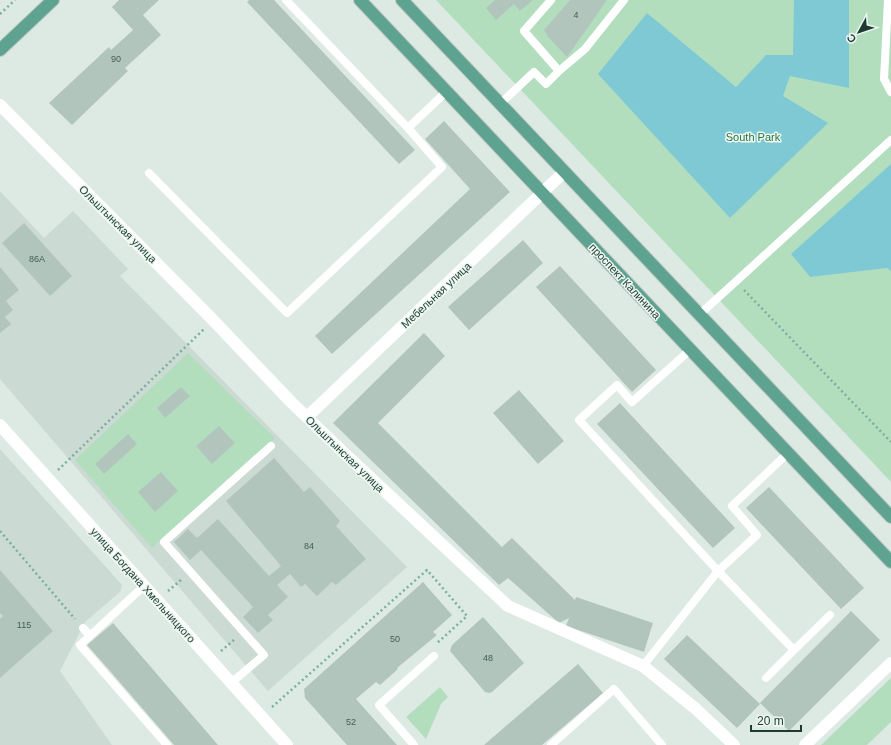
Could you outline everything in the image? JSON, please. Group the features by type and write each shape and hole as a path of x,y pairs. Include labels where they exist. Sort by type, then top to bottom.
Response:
{"main road":[{"path":"0,50 53,0"},
{"name":"проспект Калинина","path":"360,0 891,562"},
{"path":"402,0 891,517"}],"street":[{"name":"Ольштынская улица","path":"0,105 307,417 508,606 643,666 696,709 734,745"},
{"name":"Мебельная улица","path":"307,417 564,172"},
{"name":"улица Богдана Хмельницкого","path":"0,425 287,745"},
{"path":"805,745 891,663"}],"lane":[{"path":"149,173 287,312 442,167 408,128 286,0"},
{"path":"551,0 524,31 559,71"},
{"path":"500,104 534,72 546,84 585,49 624,0"},
{"path":"888,0 884,79 891,92"},
{"path":"408,128 446,92"},
{"path":"700,315 735,281 891,140"},
{"path":"690,350 632,402 617,385 579,420 718,571 794,650"},
{"path":"231,683 264,655 164,542 271,446"},
{"path":"643,666 718,571 757,535 732,506 788,453"},
{"path":"144,586 80,645 167,745"},
{"path":"766,678 830,615"},
{"path":"83,628 90,636"},
{"path":"414,745 379,705 434,656"},
{"path":"551,745 614,689 662,745"}],"path":[{"path":"0,14 15,0"},
{"path":"735,281 891,442"},
{"path":"57,470 188,346 213,320"},
{"path":"0,531 83,628"},
{"path":"261,717 427,570 467,616 429,650 434,656"},
{"path":"166,593 191,572"},
{"path":"220,653 243,632"}],"shaded area":[{"path":"0,191 44,238 73,211 128,269 120,276 407,567 268,691 0,379"},
{"path":"0,449 122,585 120,592 85,622 60,671 112,745 0,745"}],"green space":[{"name":"South Park","path":"436,0 891,0 891,482"},
{"path":"188,353 275,438 152,548 75,460"},
{"path":"891,678 891,722 867,745 821,745"},
{"path":"440,687 448,697 441,704 426,739 406,717"}],"water":[{"path":"794,0 849,0 849,88 790,76 783,96 828,123 730,218 598,74 647,13 736,87 766,55 793,55"},
{"path":"891,164 891,271 887,268 810,277 791,254"}],"building":[{"path":"119,0 159,0 143,15 161,35 125,68 128,71 72,125 49,103 109,47 111,50 133,30 112,7"},
{"path":"249,0 274,0 415,150 399,164 247,2"},
{"path":"495,0 533,0 520,11 514,4 496,20 486,8"},
{"path":"570,0 607,0 567,57 548,37 544,30"},
{"path":"444,121 510,192 332,354 315,336 470,189 425,139"},
{"path":"24,223 72,276 50,296 2,243"},
{"path":"523,240 543,263 469,330 448,307"},
{"path":"560,266 656,370 632,392 536,287"},
{"path":"0,267 19,290 6,301 13,310 5,317 11,324 0,333"},
{"path":"424,333 445,356 378,423 502,547 512,538 575,600 576,597 653,623 644,652 566,626 569,618 559,623 508,578 499,585 333,423"},
{"path":"181,387 190,396 165,418 157,408"},
{"path":"519,390 564,441 538,464 493,413"},
{"path":"620,403 735,528 713,548 597,424"},
{"path":"219,426 235,443 212,464 196,446"},
{"path":"128,434 137,444 104,474 95,464"},
{"path":"274,458 304,492 310,487 340,521 336,526 366,559 336,585 332,582 317,596 305,584 301,587 290,574 277,585 288,597 268,615 273,620 258,633 243,617 253,607 201,550 190,560 174,542 188,529 197,538 218,519 269,576 281,566 226,501"},
{"path":"161,472 178,491 155,512 138,492"},
{"path":"769,487 864,588 841,609 746,508"},
{"path":"0,570 53,631 0,678 0,619 3,616 0,613"},
{"path":"423,582 452,615 433,632 437,635 397,668 398,669 380,685 376,682 356,699 397,745 347,745 305,698 304,689"},
{"path":"851,611 880,640 789,731 760,703"},
{"path":"483,617 524,663 489,693 485,692 450,651 452,645"},
{"path":"113,623 218,745 174,745 87,645"},
{"path":"687,635 760,704 737,728 664,659"},
{"path":"578,664 603,693 542,745 484,745"}]}
